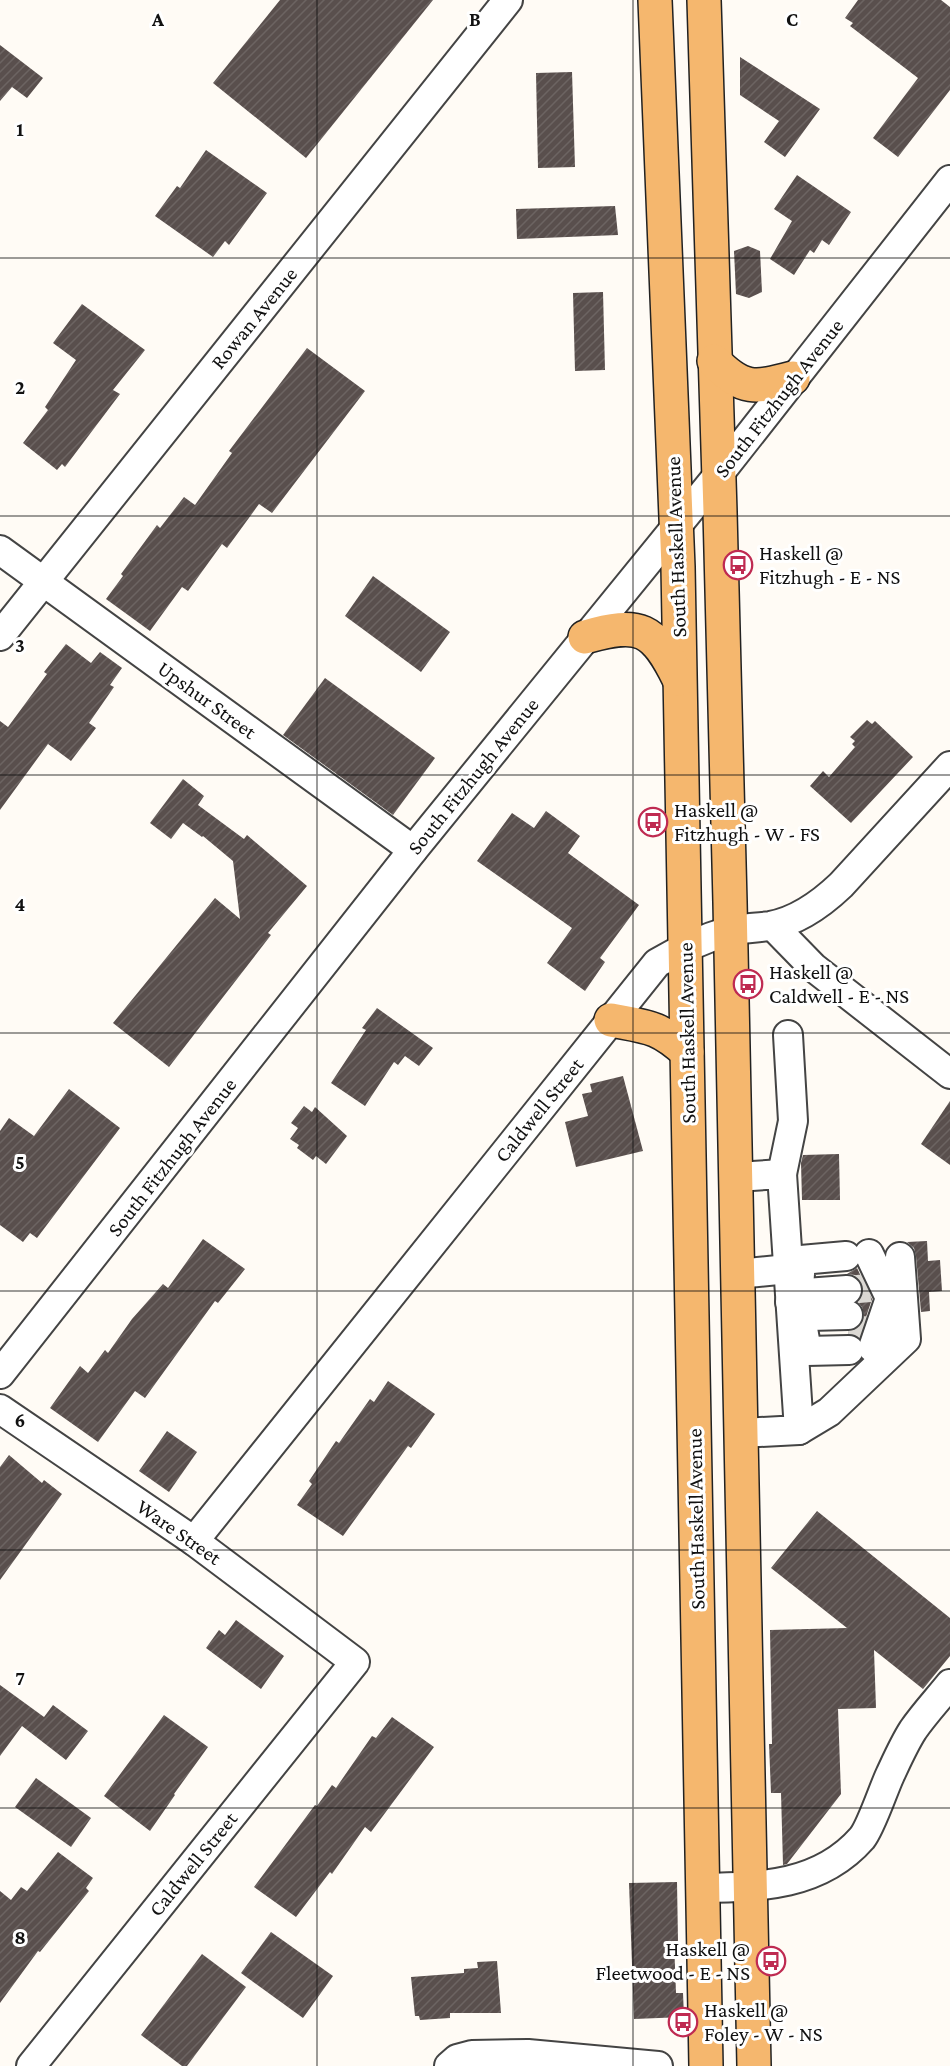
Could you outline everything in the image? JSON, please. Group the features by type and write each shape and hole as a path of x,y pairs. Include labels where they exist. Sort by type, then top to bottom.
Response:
{"main road":[{"name":"South Haskell Avenue","path":"655,0 678,567 706,2066"},
{"name":"South Haskell Avenue","path":"704,0 719,474 752,1887 754,2066"},
{"path":"714,362 729,376 741,383 756,386 793,378"},
{"path":"585,637 607,630 628,628 644,632 660,646 669,658 679,679"},
{"path":"611,1020 652,1027 671,1037 687,1052"}],"street":[{"name":"Rowan Avenue","path":"0,636 508,0"},
{"name":"South Fitzhugh Avenue","path":"0,1374 413,850 719,474 950,180"},
{"name":"Upshur Street","path":"0,550 413,850"},
{"name":"Caldwell Street","path":"194,1541 657,963 686,946 730,931 773,926 802,915 826,899 950,766"},
{"path":"773,926 813,967 950,1074"},
{"path":"788,1035 794,1121 782,1174 788,1269 807,1351 865,1301 900,1257"},
{"path":"736,1177 782,1174"},
{"path":"742,1433 799,1430 829,1412 906,1338 865,1301 801,1260 794,1301 799,1430"},
{"path":"738,1274 788,1269"},
{"name":"Ware Street","path":"0,1409 194,1541 355,1662"},
{"name":"Caldwell Street","path":"31,2066 355,1662"},
{"path":"702,1888 752,1887 799,1879 833,1864 864,1836 889,1777 914,1730 950,1684"},
{"path":"449,2066 457,2059 472,2055 528,2054 658,2066"}],"building":[{"path":"280,0 433,0 306,158 213,83"},
{"path":"858,0 941,0 950,7 950,90 898,157 873,138 918,78 850,26 853,23 845,18"},
{"path":"0,45 43,78 27,98 12,87 0,101"},
{"path":"740,57 820,109 785,157 764,142 779,121 740,95"},
{"path":"572,72 575,167 538,168 536,73"},
{"path":"206,150 267,193 229,245 225,241 213,257 155,216 177,186 180,188"},
{"path":"797,175 851,212 829,245 822,240 814,253 810,250 794,275 770,259 792,221 774,209"},
{"path":"615,206 618,235 517,239 516,209"},
{"path":"748,246 760,251 762,292 749,298 736,294 734,251"},
{"path":"603,292 605,370 575,371 573,293"},
{"path":"82,304 145,350 113,390 120,394 65,467 62,464 57,470 23,443 48,410 45,407 76,360 53,343"},
{"path":"307,348 365,391 272,513 259,504 227,548 222,544 188,591 182,587 150,631 106,599 123,576 121,574 157,525 160,528 184,497 195,505 232,453 229,451"},
{"path":"373,576 450,632 421,672 345,616"},
{"path":"66,644 91,663 100,652 122,668 110,685 114,687 89,723 96,728 71,761 48,744 0,810 0,721 8,727 47,674 44,672"},
{"path":"325,678 435,758 393,815 283,735"},
{"path":"867,720 872,724 875,721 913,757 851,823 810,786 823,771 829,777 855,747 852,744 855,741 850,737"},
{"path":"183,779 204,796 198,805 244,839 247,835 307,886 268,933 271,935 169,1067 113,1023 215,898 240,919 233,861 183,823 171,839 150,823"},
{"path":"546,811 580,836 568,853 639,905 600,958 605,962 585,991 547,963 572,928 477,861 512,813 534,828"},
{"path":"377,1008 433,1048 419,1066 405,1056 398,1065 394,1062 365,1106 331,1083 366,1030 362,1028"},
{"path":"623,1076 643,1151 576,1167 565,1122 588,1116 582,1094 592,1092 590,1084"},
{"path":"69,1089 120,1128 37,1238 30,1233 23,1242 0,1225 0,1131 9,1118 34,1136"},
{"path":"950,1101 950,1165 921,1144"},
{"path":"304,1106 312,1112 315,1107 347,1136 326,1164 316,1156 313,1160 297,1148 299,1145 290,1139 298,1128 291,1123"},
{"path":"839,1154 840,1200 802,1200 801,1163 803,1155"},
{"path":"203,1239 245,1269 218,1303 215,1301 145,1398 135,1391 98,1442 50,1408 80,1366 88,1373 105,1350 108,1353 132,1319 163,1284 168,1288"},
{"path":"927,1241 928,1261 940,1260 942,1291 929,1292 930,1311 921,1312 916,1256 914,1248 907,1242"},
{"path":"857,1268 872,1299 859,1338 848,1334 848,1331 857,1329 863,1322 864,1315 858,1302 862,1297 861,1281 855,1275 847,1274"},
{"path":"388,1381 435,1414 411,1448 408,1446 343,1536 297,1505 312,1484 309,1481 336,1441 339,1443 370,1399 374,1402"},
{"path":"167,1431 197,1452 169,1492 139,1471"},
{"path":"9,1455 42,1483 44,1480 62,1494 0,1580 0,1467"},
{"path":"817,1511 950,1618 950,1656 923,1689 874,1650 876,1708 838,1709 841,1794 787,1864 783,1865 781,1793 771,1793 770,1630 847,1628 771,1568"},
{"path":"236,1620 284,1656 261,1689 206,1648 219,1630 225,1635"},
{"path":"0,1685 44,1717 53,1705 88,1731 66,1760 22,1726 0,1756"},
{"path":"164,1715 208,1747 150,1831 104,1796"},
{"path":"392,1717 434,1747 371,1832 365,1827 332,1874 330,1872 296,1917 254,1887 315,1805 317,1806 332,1785 336,1788 372,1736 376,1738"},
{"path":"36,1778 91,1818 71,1847 15,1807"},
{"path":"58,1852 93,1878 86,1888 89,1891 40,1952 38,1951 0,2003 0,1891 11,1900 21,1887 27,1891"},
{"path":"677,1882 678,1941 674,1941 676,1993 683,1993 684,2017 634,2019 629,1883"},
{"path":"271,1932 333,1976 303,2018 241,1973"},
{"path":"202,1954 246,1987 187,2066 182,2066 141,2035"},
{"path":"497,1961 501,2013 450,2013 450,2018 420,2020 419,2016 415,2016 411,1977 464,1973 464,1969 478,1968 477,1962"}],"tunnel":[{"path":"847,1290 870,1288"},
{"path":"848,1331 872,1330"}],"place":[{"name":"Haskell @ Fitzhugh - E - NS","path":"738,565"},
{"name":"Haskell @ Fitzhugh - W - FS","path":"653,822"},
{"name":"Haskell @ Caldwell - E - NS","path":"748,984"},
{"name":"Haskell @ Fleetwood - E - NS","path":"771,1961"},
{"name":"Haskell @ Foley - W - NS","path":"683,2022"}]}
